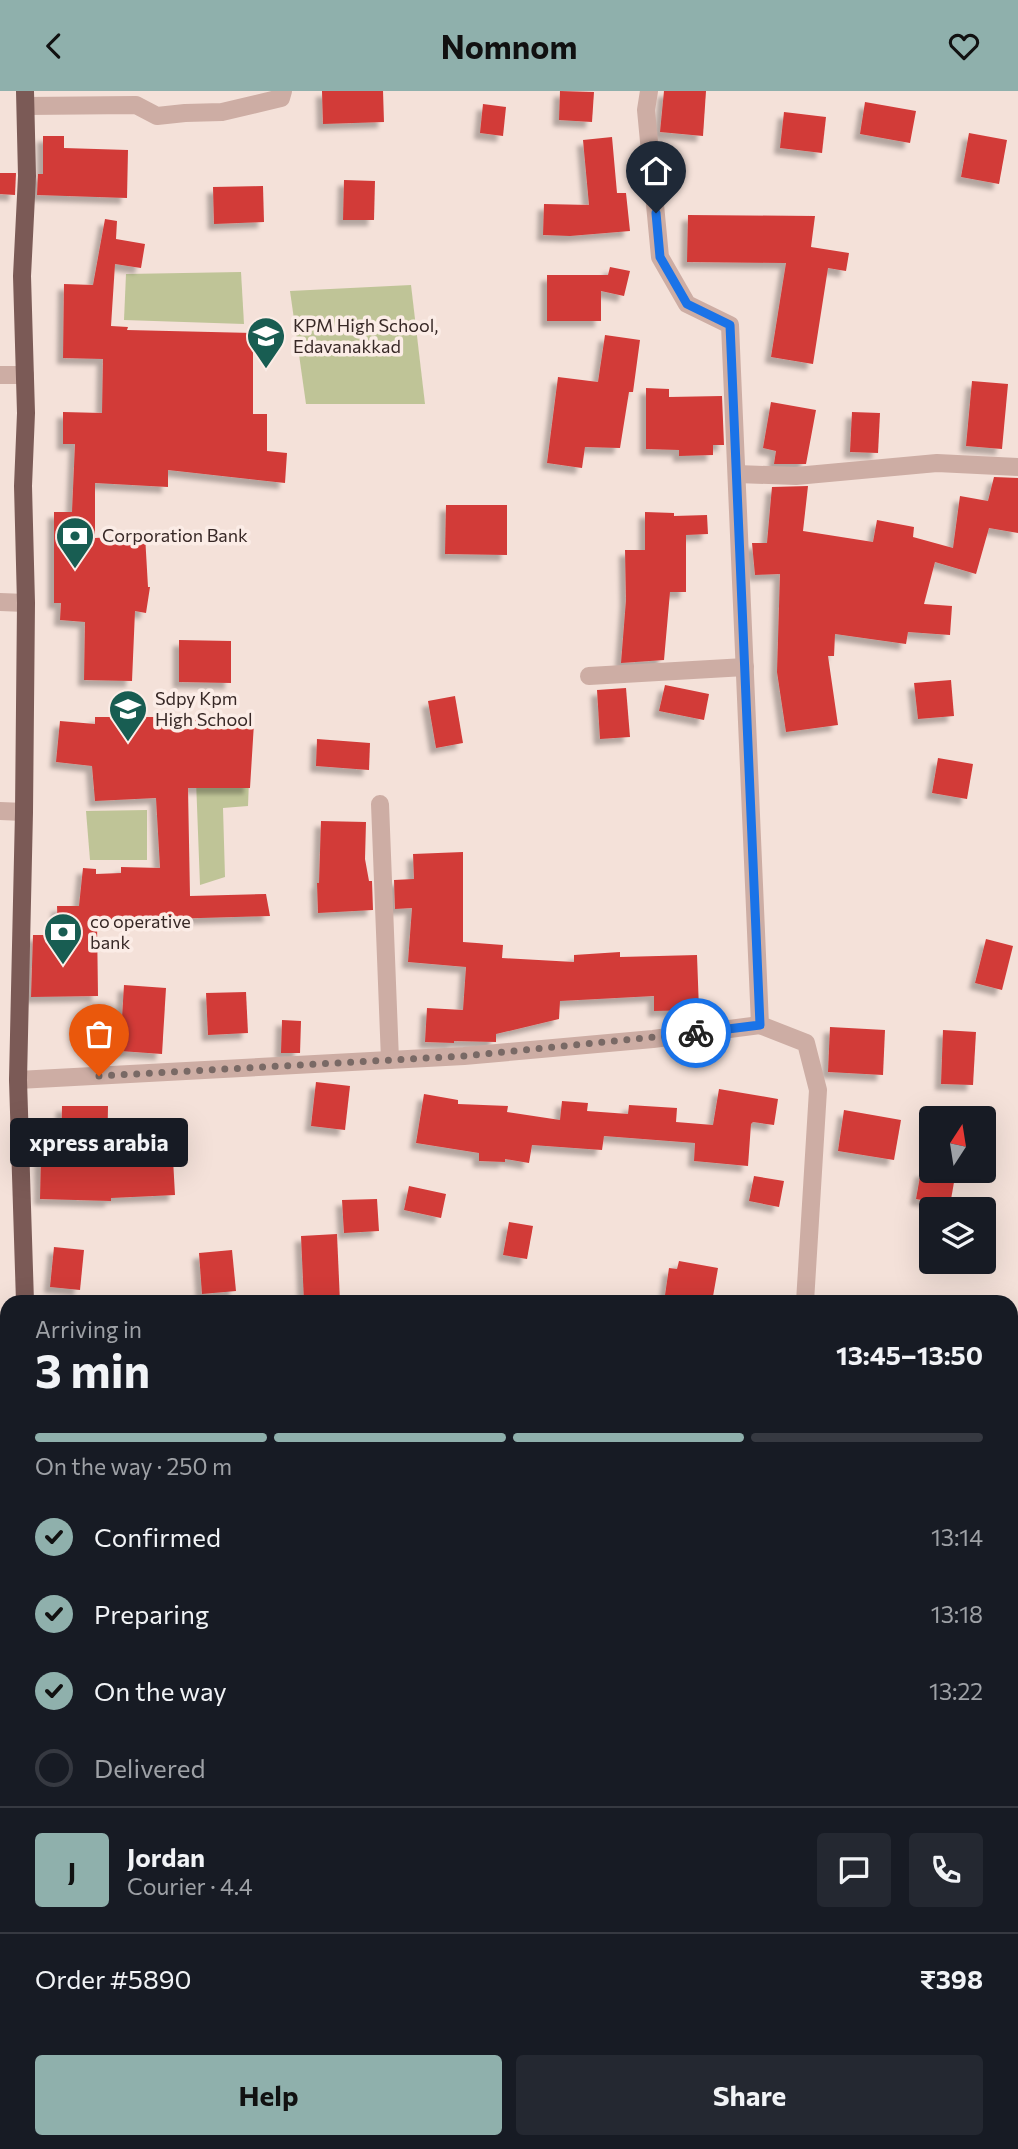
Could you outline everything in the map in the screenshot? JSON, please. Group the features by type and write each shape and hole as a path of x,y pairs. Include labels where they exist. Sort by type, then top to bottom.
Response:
{"main road":[{"path":"25,99 27,176 22,276 26,603 18,1080 25,1295"}],"street":[{"path":"25,99 136,105 157,115 222,112 281,98 284,91"},
{"path":"649,91 646,110 660,257 687,304 730,325 760,1025"},
{"path":"0,375 25,375"},
{"path":"737,474 796,476 937,463 1018,467"},
{"path":"0,601 26,603"},
{"path":"589,676 745,667"},
{"path":"380,804 390,1060"},
{"path":"0,811 24,812"},
{"path":"18,1080 464,1056 653,1039 760,1025 806,1043 818,1090 805,1295"}],"green space":[{"path":"241,272 244,324 124,320 126,274"},
{"path":"411,285 425,404 306,404 290,291"},
{"path":"196,780 249,780 248,806 223,808 225,877 200,885"},
{"path":"147,810 147,860 90,860 86,811"}],"building":[{"path":"322,91 383,91 384,122 323,124"},
{"path":"560,91 594,92 592,122 559,120"},
{"path":"664,91 706,91 703,136 660,132"},
{"path":"865,102 916,111 910,143 860,134"},
{"path":"483,104 506,107 503,136 480,133"},
{"path":"784,112 826,117 822,153 780,148"},
{"path":"969,133 1007,140 999,184 961,177"},
{"path":"43,136 64,136 64,148 128,150 127,198 37,195 38,174 43,174"},
{"path":"612,137 617,193 626,193 630,231 570,236 543,235 544,204 589,205 583,140"},
{"path":"0,173 16,173 15,195 0,194"},
{"path":"344,180 375,181 374,220 343,220"},
{"path":"263,186 264,222 214,224 213,187"},
{"path":"688,215 815,216 811,247 849,253 846,271 828,268 813,364 771,357 786,263 687,262"},
{"path":"105,219 117,221 116,239 145,244 141,268 115,264 111,326 128,327 127,330 253,333 253,414 267,414 267,451 287,453 285,483 168,470 168,487 95,483 95,538 145,535 150,587 146,613 135,611 132,681 84,680 85,622 60,620 61,603 54,603 54,512 72,512 75,444 63,444 63,412 102,413 103,359 63,358 64,284 93,285"},
{"path":"610,267 630,271 624,296 601,291 601,321 547,321 547,275 608,275"},
{"path":"605,335 640,340 633,392 629,392 620,448 585,447 582,468 547,463 558,377 598,382"},
{"path":"972,381 1008,384 1002,449 966,446"},
{"path":"646,388 669,389 669,397 722,396 724,445 713,445 713,455 679,456 679,450 646,449"},
{"path":"771,402 816,410 806,464 774,464 776,451 763,448"},
{"path":"852,412 880,413 878,453 850,452"},
{"path":"994,477 1018,478 1018,533 989,528 976,574 935,562 924,604 952,606 950,635 908,632 906,644 835,634 834,656 828,656 838,725 786,732 777,672 780,574 755,575 752,543 767,543 772,487 808,486 803,531 873,542 877,520 914,527 913,537 953,548 960,496 988,501"},
{"path":"446,505 507,505 507,555 445,554"},
{"path":"645,512 674,513 674,516 707,515 708,534 686,535 686,592 670,592 664,660 621,663 626,600 625,550 645,550"},
{"path":"179,640 231,641 231,683 179,682"},
{"path":"951,680 954,716 918,719 914,683"},
{"path":"665,685 709,694 704,720 659,711"},
{"path":"626,688 630,737 600,739 597,690"},
{"path":"455,696 463,743 436,748 428,701"},
{"path":"95,717 230,717 230,722 254,723 250,788 188,788 190,896 266,894 270,916 97,921 98,996 31,997 33,935 58,935 57,906 79,906 83,868 96,869 96,874 121,873 121,867 160,868 156,798 95,801 92,766 56,762 60,721 95,724"},
{"path":"317,739 370,743 369,770 316,766"},
{"path":"938,758 973,764 967,799 932,793"},
{"path":"321,821 366,822 365,859 369,881 372,881 373,910 318,913"},
{"path":"463,852 463,942 503,945 502,958 574,962 574,955 620,952 620,957 697,955 699,1010 654,1011 654,996 560,1001 559,1019 496,1034 496,1042 425,1042 427,1008 463,1010 466,967 408,962 412,908 395,909 394,880 414,879 413,854"},
{"path":"986,939 1013,946 1002,990 975,983"},
{"path":"124,985 166,988 162,1054 120,1051"},
{"path":"246,992 248,1033 208,1035 206,993"},
{"path":"282,1020 301,1021 300,1053 281,1053"},
{"path":"830,1027 885,1030 883,1075 828,1072"},
{"path":"943,1030 976,1032 973,1085 941,1084"},
{"path":"316,1082 350,1086 345,1130 311,1126"},
{"path":"719,1089 778,1099 774,1125 751,1124 748,1166 694,1161 695,1143 604,1136 602,1150 532,1145 529,1163 505,1159 505,1162 479,1161 479,1153 416,1143 424,1094 458,1100 458,1104 508,1106 507,1112 560,1120 562,1101 588,1103 587,1111 628,1114 629,1105 677,1108 676,1122 713,1125"},
{"path":"62,1106 108,1106 107,1162 173,1159 175,1195 111,1198 111,1201 40,1199 41,1157 61,1157"},
{"path":"844,1110 901,1120 894,1160 838,1151"},
{"path":"754,1176 784,1181 779,1207 749,1201"},
{"path":"919,1182 954,1183 951,1197 916,1199"},
{"path":"409,1186 446,1194 441,1218 404,1210"},
{"path":"377,1199 379,1231 344,1233 342,1200"},
{"path":"509,1222 533,1226 527,1259 503,1255"},
{"path":"337,1234 340,1295 304,1295 301,1236"},
{"path":"54,1247 84,1250 80,1290 50,1287"},
{"path":"232,1250 236,1291 202,1294 199,1253"},
{"path":"679,1261 718,1268 713,1295 665,1295 669,1268 677,1269"}],"way so far":[{"path":"99,1076 464,1056 696,1033"}],"place":[{"name":"KPM High School, Edavanakkad","path":"266,370"},
{"name":"Corporation Bank","path":"75,570"},
{"name":"Sdpy Kpm High School","path":"128,743"},
{"name":"co operative bank","path":"63,966"},
{"name":"xpress arabia","path":"99,1076"}],"route":[{"path":"656,213 660,257 687,304 730,325 760,1025 696,1033"}]}
